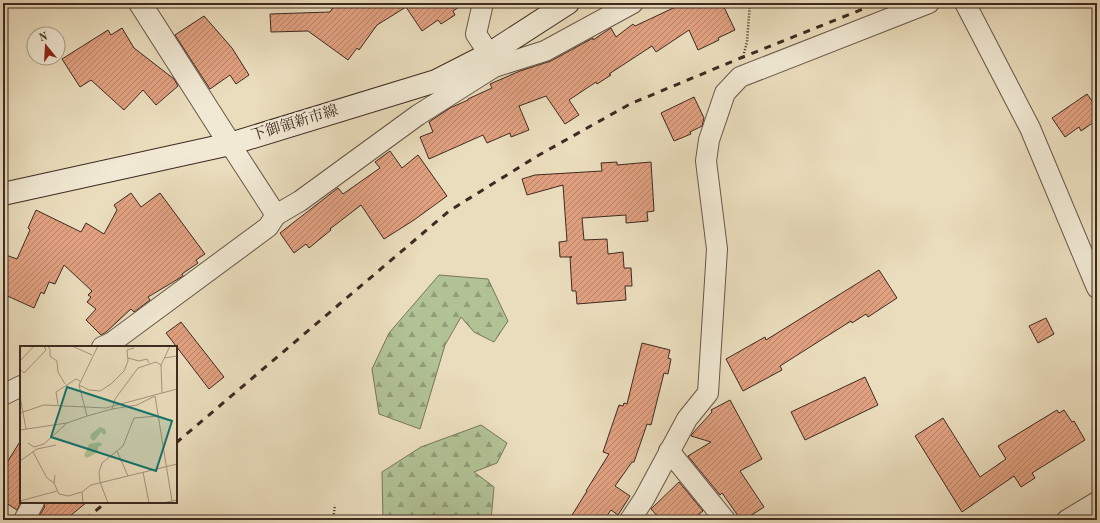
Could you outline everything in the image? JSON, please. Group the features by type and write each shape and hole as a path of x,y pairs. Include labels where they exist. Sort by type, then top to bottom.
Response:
{"main road":[{"path":"140,3 230,144"},
{"name":"下御領新市線","path":"3,194 230,144 436,81 491,61 568,3"}],"street":[{"path":"483,3 476,34 491,61"},
{"path":"107,346 268,227 276,215 300,201 418,116 491,61 545,51 632,3"},
{"path":"630,520 644,499 686,418 708,393 717,249 706,161 709,140 725,93 740,77 929,3"},
{"path":"965,3 1030,128 1097,288"},
{"path":"230,144 276,215"},
{"path":"3,395 20,386"},
{"path":"669,451 725,520"},
{"path":"1067,520 1097,502"},
{"path":"24,520 33,503"}],"path":[{"path":"740,77 747,42 750,3"},
{"path":"333,520 335,505"}],"green space":[{"path":"439,275 488,279 508,321 494,342 474,332 461,317 445,345 420,429 379,414 372,369 389,333"},
{"path":"481,425 507,443 497,463 474,472 494,487 491,520 383,520 382,472 421,447"}],"building":[{"path":"336,3 465,3 453,11 455,15 441,24 438,20 422,31 406,7 377,25 359,50 357,48 348,60 308,31 271,32 270,14 330,12"},
{"path":"684,3 722,3 735,30 698,50 689,30 656,52 652,46 609,74 611,75 597,84 596,82 569,100 579,115 565,124 546,96 519,106 529,130 511,137 510,133 487,143 483,135 429,159 420,137 433,132 429,122 450,108 492,88 490,84 520,71 551,61 593,38 593,40 611,28 616,37 633,24 635,26"},
{"path":"204,16 232,48 249,75 236,84 230,75 210,89 175,35"},
{"path":"122,28 134,48 174,79 178,86 156,105 143,90 124,110 91,80 80,87 66,65 66,56 108,30 111,35"},
{"path":"1087,94 1097,108 1097,120 1081,131 1079,127 1065,137 1052,118"},
{"path":"694,97 704,118 702,126 690,132 691,134 674,141 661,113"},
{"path":"390,151 402,168 418,155 447,196 414,220 384,239 361,205 330,229 331,230 309,248 306,244 294,253 280,233 338,188 343,194 380,168 375,162"},
{"path":"617,162 617,165 651,162 654,211 647,212 648,221 626,223 626,215 582,218 584,240 607,239 608,254 623,252 624,268 631,268 632,286 625,286 626,300 577,304 576,291 572,291 570,257 560,257 559,242 567,241 563,185 527,195 522,179 535,175 602,171 601,163"},
{"path":"131,193 141,207 160,193 205,254 196,260 198,263 182,274 183,276 148,297 150,300 134,312 131,309 101,335 86,320 96,309 87,302 91,297 88,295 92,291 64,265 55,284 49,282 44,294 41,292 34,308 3,294 3,254 17,259 30,230 28,228 36,210 81,232 86,223 104,234 117,210 114,205"},
{"path":"879,270 897,298 868,317 866,314 852,323 851,321 780,366 782,370 743,391 726,359 765,337 766,340"},
{"path":"1046,318 1054,334 1038,343 1029,326"},
{"path":"181,322 224,377 209,389 166,333"},
{"path":"642,343 670,350 668,358 671,359 668,374 664,373 651,425 647,424 634,462 632,462 615,486 630,496 618,515 611,510 604,520 569,520 609,454 603,452 619,405 623,406 624,403 627,404"},
{"path":"865,377 878,405 805,440 791,412"},
{"path":"730,400 762,459 740,471 764,507 744,520 741,520 722,493 720,495 688,456 711,442 691,436 692,434 712,412 711,410"},
{"path":"1057,410 1059,413 1064,410 1072,422 1074,421 1085,440 1032,473 1035,478 1021,487 1014,476 962,512 915,436 943,418 980,477 1006,459 998,446"},
{"path":"20,442 20,503 17,510 3,501 3,469"},
{"path":"679,482 703,511 692,520 661,520 651,509"},
{"path":"45,503 86,503 65,520 37,520 44,508"}],"railway":[{"path":"177,442 449,211 539,155 630,104 878,3"},
{"path":"85,520 105,503"}]}
